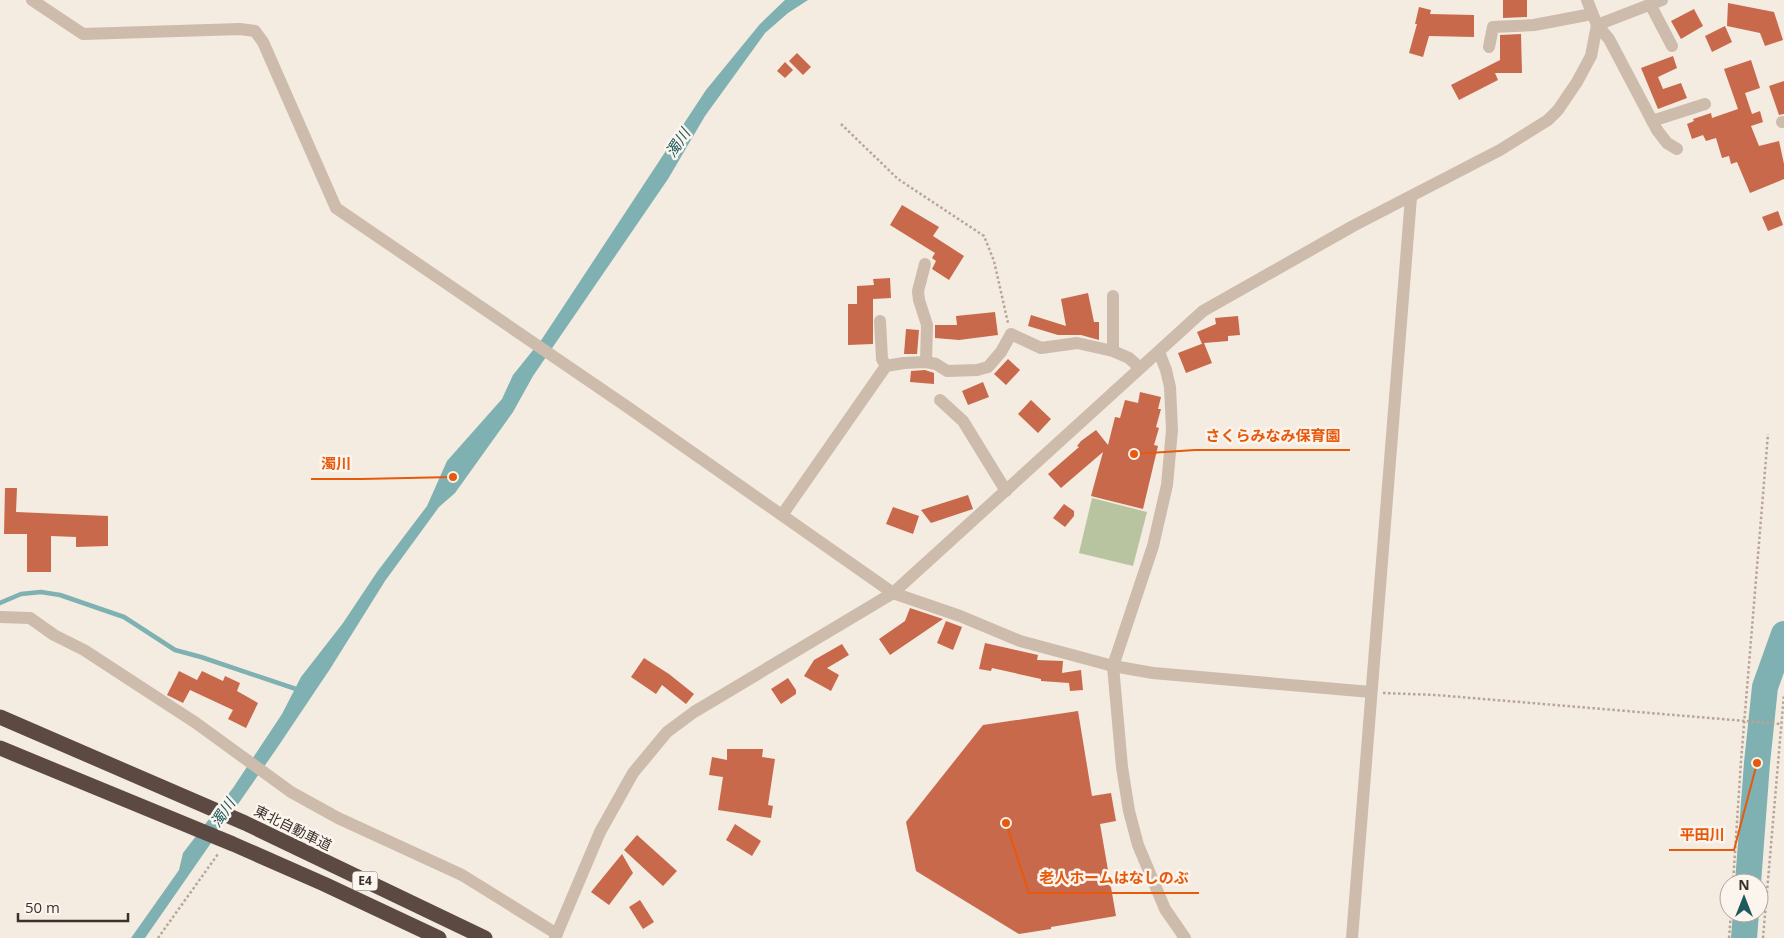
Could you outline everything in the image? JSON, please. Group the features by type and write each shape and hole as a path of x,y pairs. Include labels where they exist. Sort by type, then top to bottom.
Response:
{"highway":[{"name":"東北自動車道","path":"0,717 245,822 485,938"},
{"name":"E4","path":"0,748 233,844 439,938"}],"street":[{"path":"32,0 83,34 240,29 255,31 263,42 336,208 893,593 960,616 1020,641 1113,666 1153,673 1371,692"},
{"path":"1587,0 1594,19 1609,39 1652,121 1667,143 1677,150"},
{"path":"1489,47 1493,27 1594,19 1656,2 1672,46"},
{"path":"0,617 30,618 54,635 84,650 116,670 196,723 291,792 338,818 462,875 556,936 600,832 633,773 667,732 694,712 893,593 1203,311 1353,226 1500,150 1548,120 1558,110 1577,82 1591,56 1594,19"},
{"path":"1652,121 1705,104"},
{"path":"1352,938 1411,197"},
{"path":"925,264 918,291 926,325 926,362"},
{"path":"1113,296 1113,351"},
{"path":"880,320 882,359 886,366"},
{"path":"782,515 886,366 926,362 936,364 948,370 977,370 988,367 1001,352 1011,334 1041,348 1077,343 1113,351 1129,358 1140,368"},
{"path":"1159,352 1170,387 1172,430 1167,485 1153,546 1113,666 1122,767 1129,811 1138,845 1165,909 1185,938"},
{"path":"940,400 963,421 1006,491"}],"path":[{"path":"841,124 898,179 984,236 994,261 1011,334"},
{"path":"1734,873 1768,434"},
{"path":"1371,692 1445,696 1781,724"},
{"path":"1764,938 1784,694"},
{"path":"158,938 218,854"},
{"path":"1729,938 1730,923"}],"green space":[{"path":"1092,498 1147,512 1133,566 1079,553"}],"water":[{"name":"濁川","path":"785,0 808,0 788,13 765,33 705,116 668,179 533,376 513,412 455,493 439,507 385,581 330,669 277,748 145,938 131,938 179,870 183,853 233,788 282,714 301,677 343,623 377,572 427,506 447,461 502,399 513,375 542,339 706,90 760,24"}],"building":[{"path":"1503,0 1527,0 1527,17 1503,18"},
{"path":"1728,3 1774,12 1783,40 1765,46 1760,33 1727,26"},
{"path":"1419,7 1431,10 1430,14 1474,15 1474,37 1429,36 1423,57 1409,53 1417,24 1415,24"},
{"path":"1694,9 1703,26 1681,39 1671,21"},
{"path":"1725,26 1732,42 1712,52 1705,36"},
{"path":"1521,34 1522,73 1495,73 1498,80 1459,100 1451,85 1500,60 1500,35"},
{"path":"797,53 811,67 803,75 789,61"},
{"path":"1673,56 1677,68 1658,77 1663,89 1681,83 1687,98 1658,109 1641,68"},
{"path":"1751,60 1760,88 1745,93 1752,114 1760,111 1763,122 1751,126 1759,146 1779,141 1784,164 1784,179 1750,193 1737,162 1731,164 1729,156 1722,158 1716,138 1706,141 1703,135 1692,139 1687,124 1694,121 1693,119 1711,113 1712,118 1738,109 1724,69"},
{"path":"785,62 793,70 785,78 777,71"},
{"path":"1784,81 1784,114 1779,115 1769,86"},
{"path":"902,205 939,227 933,236 964,256 949,280 932,269 936,261 932,258 935,253 890,225"},
{"path":"1778,211 1783,225 1768,231 1762,217"},
{"path":"890,278 891,298 873,299 873,344 848,345 848,304 857,304 857,286 874,285 873,279"},
{"path":"1088,293 1094,322 1099,322 1099,340 1081,335 1058,335 1028,326 1031,315 1066,326 1061,299"},
{"path":"995,312 998,335 959,340 935,338 935,325 957,325 956,316"},
{"path":"1238,316 1240,335 1228,336 1228,341 1204,343 1212,363 1186,373 1178,353 1202,344 1197,332 1216,324 1215,318"},
{"path":"906,329 919,330 917,354 904,354"},
{"path":"1008,359 1020,370 1006,385 994,374"},
{"path":"925,370 934,373 934,384 910,382 911,371"},
{"path":"983,382 989,397 968,405 962,391"},
{"path":"1140,392 1161,397 1158,409 1161,409 1156,427 1159,428 1154,445 1158,446 1143,509 1091,496 1103,452 1061,488 1048,474 1079,447 1077,446 1081,441 1096,430 1108,445 1115,417 1120,418 1125,400 1138,403"},
{"path":"1031,400 1051,419 1038,433 1018,414"},
{"path":"5,488 17,488 16,512 108,516 108,546 76,547 76,537 51,536 51,572 27,572 27,534 4,534"},
{"path":"968,495 973,509 931,523 921,510"},
{"path":"1064,504 1074,511 1074,516 1065,527 1053,518"},
{"path":"893,507 919,516 913,534 886,524"},
{"path":"910,608 943,619 890,655 879,639 905,621"},
{"path":"946,621 962,627 953,650 937,643"},
{"path":"985,643 1038,655 1037,660 1063,661 1062,673 1081,670 1083,690 1070,691 1069,683 1041,681 1041,679 992,668 991,671 979,669"},
{"path":"842,644 849,655 827,668 839,675 831,691 804,676 814,660"},
{"path":"644,658 669,674 694,694 686,704 662,685 656,694 631,677"},
{"path":"179,671 197,680 202,671 223,681 225,676 240,683 237,691 258,703 246,728 228,719 233,710 190,690 183,703 167,695"},
{"path":"788,678 796,690 796,694 781,704 771,689"},
{"path":"1078,711 1092,796 1111,793 1116,821 1100,824 1116,916 1019,934 916,871 906,822 983,725"},
{"path":"727,749 763,749 762,757 775,759 768,805 773,806 771,818 718,810 723,777 709,775 712,757 727,760"},
{"path":"735,824 761,841 752,856 726,840"},
{"path":"637,835 677,871 663,886 624,850"},
{"path":"622,854 633,873 609,905 591,892"},
{"path":"640,900 654,922 643,929 629,907"}],"waterway":[{"path":"0,603 21,594 41,592 60,595 124,617 175,650 299,690"},
{"path":"1749,873 1765,687 1784,634"},
{"path":"1744,938 1745,923"}],"place":[{"name":"さくらみなみ保育園","path":"1134,454"},
{"name":"濁川","path":"453,477"},
{"name":"平田川","path":"1757,763"},
{"name":"老人ホームはなしのぶ","path":"1006,823"}]}
